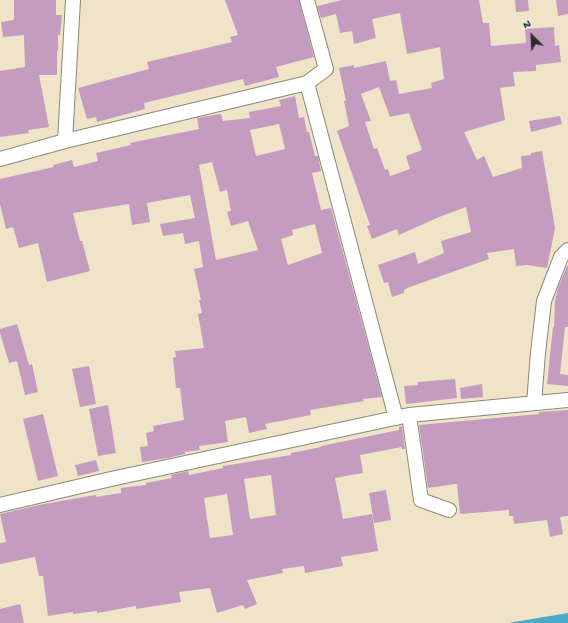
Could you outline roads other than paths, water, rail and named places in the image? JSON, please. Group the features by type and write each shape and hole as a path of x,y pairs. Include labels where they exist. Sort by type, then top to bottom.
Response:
{"street":[{"path":"65,142 74,0"},
{"path":"0,159 307,83 326,69 308,0"},
{"path":"307,83 403,417 421,500 449,510"},
{"path":"534,403 544,301 561,257 568,250"},
{"path":"0,505 118,477 403,417 568,400"}],"water":[{"path":"568,613 568,623 509,623 514,622"}]}
